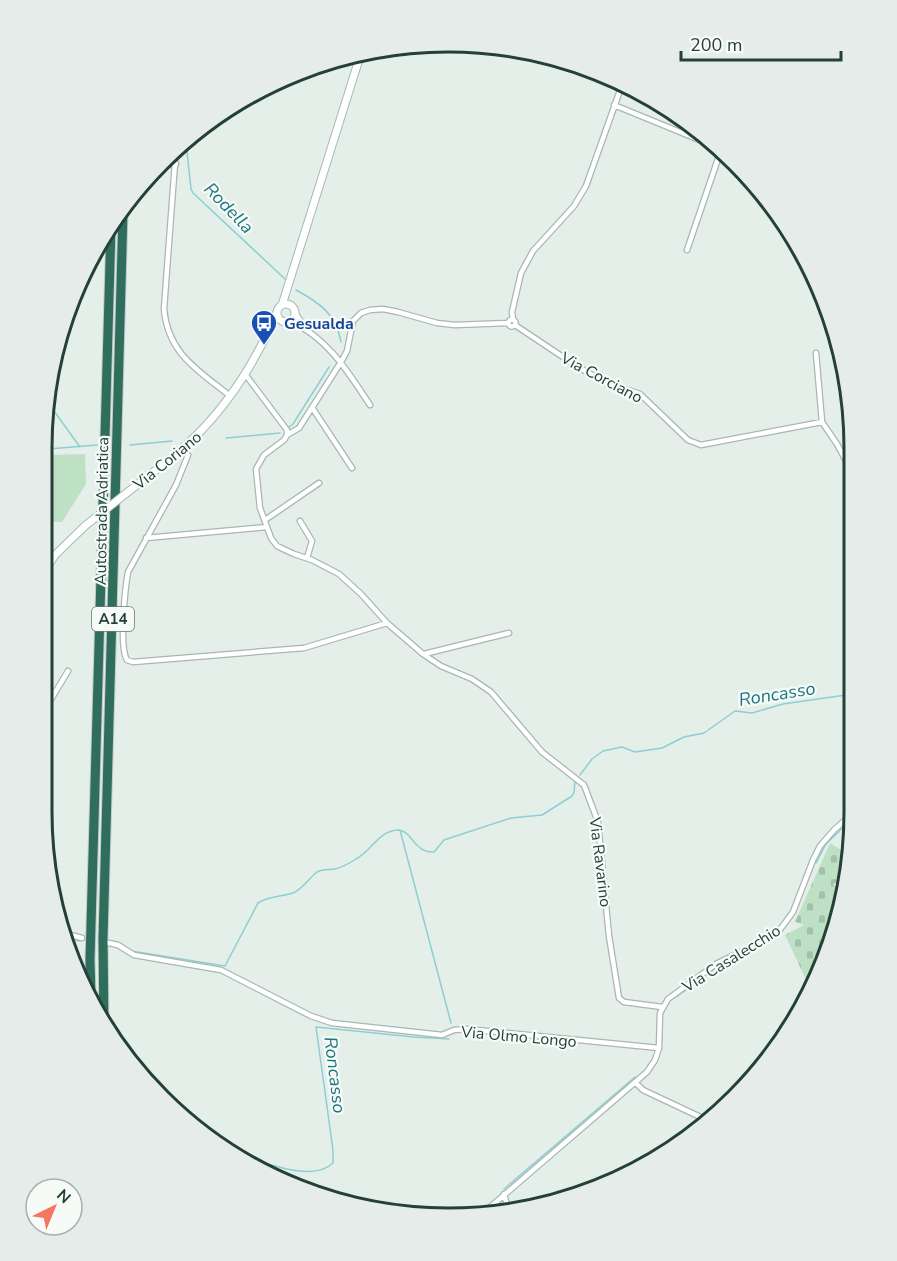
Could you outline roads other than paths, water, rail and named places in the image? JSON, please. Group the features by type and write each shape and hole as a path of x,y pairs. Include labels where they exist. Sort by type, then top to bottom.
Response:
{"highway":[{"name":"Autostrada Adriatica","path":"104,1006 103,939 123,223"},
{"name":"Autostrada Adriatica","path":"91,982 111,242"}],"main road":[{"name":"Via Coriano","path":"52,561 87,525 205,429 245,374 280,309 358,63"},
{"path":"286,290 294,309 294,317 288,322 278,318 280,309 287,304 294,309"},
{"name":"Via Coriano","path":"267,335 288,322"}],"street":[{"path":"245,374 283,424 287,435 299,428 341,362 347,351 353,321 361,313 370,310 391,310 437,323 455,325 512,323 512,312 521,273 533,251 574,206 586,186 619,91"},
{"path":"614,105 696,139"},
{"path":"687,250 717,157"},
{"path":"176,161 164,309 166,327 180,353 230,396"},
{"path":"294,309 305,328"},
{"path":"288,322 305,328 333,351 370,405"},
{"name":"Via Corciano","path":"512,323 604,382 640,394 688,440 701,445 822,422"},
{"path":"816,353 822,422 844,457"},
{"path":"312,409 352,468"},
{"name":"Via Ravarino","path":"287,435 264,455 256,469 258,495 271,538 277,546 339,574 367,600 387,623 423,654 441,666 472,679 491,692 542,752 584,785 598,822 609,936 619,998 624,1002 662,1007"},
{"name":"Via Coriano","path":"188,455 176,485 128,572 123,639 124,656 127,660 133,662 286,650 312,646 387,623"},
{"path":"265,520 319,483"},
{"path":"300,521 312,541 307,558"},
{"path":"146,538 267,527"},
{"path":"423,654 509,633"},
{"path":"52,698 68,671"},
{"name":"Via Casalecchio","path":"662,1007 669,999 716,964 779,931 793,912 820,846 844,821"},
{"path":"73,936 82,938"},
{"name":"Via Olmo Longo","path":"109,943 118,945 134,955 221,970 311,1016 332,1023 441,1035 454,1030 467,1029 659,1048"},
{"path":"491,1206 651,1066 659,1048 662,1007"},
{"path":"635,1082 643,1090 701,1117"},
{"path":"504,1194 507,1204"}],"waterway":[{"name":"Rodella","path":"187,151 193,193 285,279"},
{"name":"Rodella","path":"296,290 326,310 339,332 341,342"},
{"name":"Rodella","path":"289,427 329,367"},
{"name":"Rodella","path":"54,411 80,447"},
{"name":"Rodella","path":"226,438 280,433"},
{"name":"Rodella","path":"130,445 172,441"},
{"name":"Rodella","path":"52,449 97,445"},
{"name":"Roncasso","path":"580,775 592,759 603,751 622,747 635,752 662,748 684,737 704,733 735,711 752,713 783,704 844,695"},
{"name":"Roncasso","path":"131,951 225,966 258,903 293,893 317,872 335,869 362,856 384,834 390,831 402,831 421,849 434,852 444,840 511,818 542,815 572,796 575,781"},
{"name":"Roncasso","path":"816,863 826,844 844,827"},
{"name":"Roncasso","path":"400,830 451,1023"},
{"name":"Roncasso","path":"747,951 775,938"},
{"name":"Roncasso","path":"74,940 80,941"},
{"name":"Roncasso","path":"676,997 732,959"},
{"name":"Roncasso","path":"263,1163 301,1171 324,1169 333,1163 316,1027 449,1039"},
{"name":"Roncasso","path":"504,1189 635,1077"}],"place":[{"name":"Gesualda","path":"264,346"}]}
